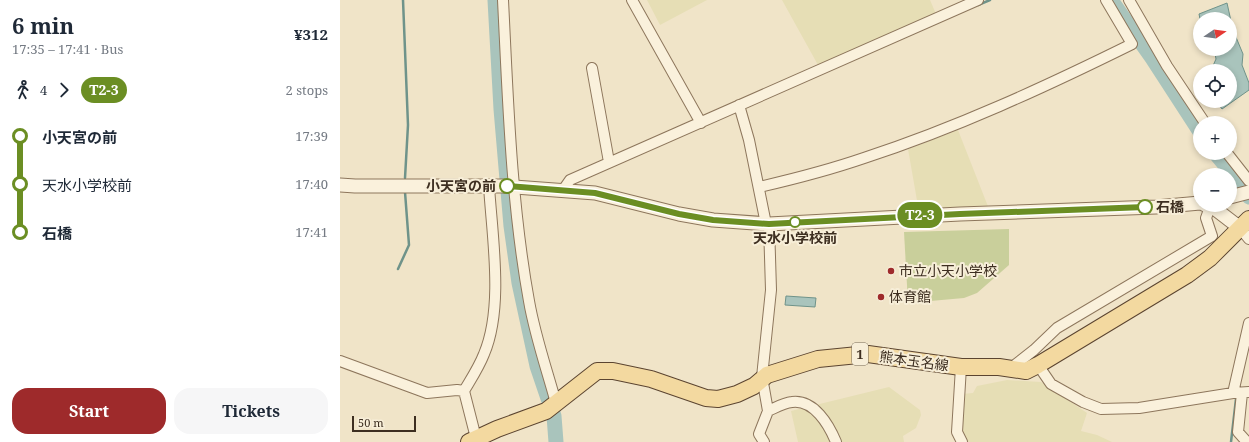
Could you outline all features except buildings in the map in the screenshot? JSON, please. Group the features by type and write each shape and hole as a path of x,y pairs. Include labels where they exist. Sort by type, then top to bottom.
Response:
{"main road":[{"name":"熊本玉名線","path":"472,440 546,411 597,371 613,371 651,379 706,398 718,399 737,394 754,386 762,377 818,359 855,354 868,354 961,367 1011,368 1026,371 1187,274 1210,258 1246,229"}],"street":[{"path":"503,0 511,149 510,186 529,302 556,403"},
{"path":"632,0 701,123"},
{"path":"562,190 570,180 609,162 701,123 978,0"},
{"path":"759,187 818,173 865,158 961,122 1060,80 1132,44 1106,0"},
{"path":"1129,0 1167,66 1200,116"},
{"path":"592,68 609,162"},
{"path":"739,105 768,224 771,290 762,377 768,411 759,434 764,442"},
{"path":"1233,160 1249,181"},
{"path":"340,185 510,186 595,193 679,214 713,220 768,224 960,214 1193,205"},
{"path":"472,440 464,391 484,354 493,316 496,279 489,186"},
{"path":"1011,368 1034,350 1057,328 1212,236 1205,212"},
{"path":"1217,212 1246,229"},
{"path":"1246,442 1238,432 1249,323"},
{"path":"340,361 428,393 457,390 464,391"},
{"path":"1038,365 1051,384 1083,402 1101,409 1139,408 1241,393"},
{"path":"961,367 957,432 962,442"},
{"path":"768,411 786,402 794,401 804,403 814,409 830,427 836,442"}],"shaded area":[{"path":"647,0 707,0 660,25"},
{"path":"782,0 930,0 936,14 818,65"},
{"path":"958,130 989,209 919,212 908,149"},
{"path":"1007,380 1041,382 1087,413 1081,431 1097,435 1112,442 968,442 960,430 962,394 973,393 977,386"},
{"path":"889,387 920,410 921,415 916,428 903,436 904,442 798,442 791,411"}],"green space":[{"path":"1009,229 1009,265 977,293 964,298 908,303 904,232"}],"water":[{"path":"1227,3 1229,12 1204,12"},
{"path":"1237,40 1243,54 1242,65 1249,83 1249,90 1237,98 1237,64 1214,64 1215,56 1237,56"},
{"path":"786,296 816,298 815,307 785,305"}],"waterway":[{"path":"403,0 408,125 405,178"},
{"path":"495,0 501,109 511,226 519,283 537,366 554,416 556,442"},
{"path":"978,5 990,0"},
{"path":"1111,0 1152,58 1193,121"},
{"path":"1221,160 1249,197"},
{"path":"398,269 409,245 405,192"},
{"path":"1231,442 1236,399"}],"bus line":[{"name":"T2-3","path":"507,186 595,193 679,214 713,220 769,224 855,218 1110,207 1145,207"}],"place":[{"name":"小天宮の前","path":"507,186"},
{"name":"石橋","path":"1145,207"},
{"name":"天水小学校前","path":"795,222"},
{"name":"市立小天小学校","path":"891,271"},
{"name":"体育館","path":"881,297"}]}
